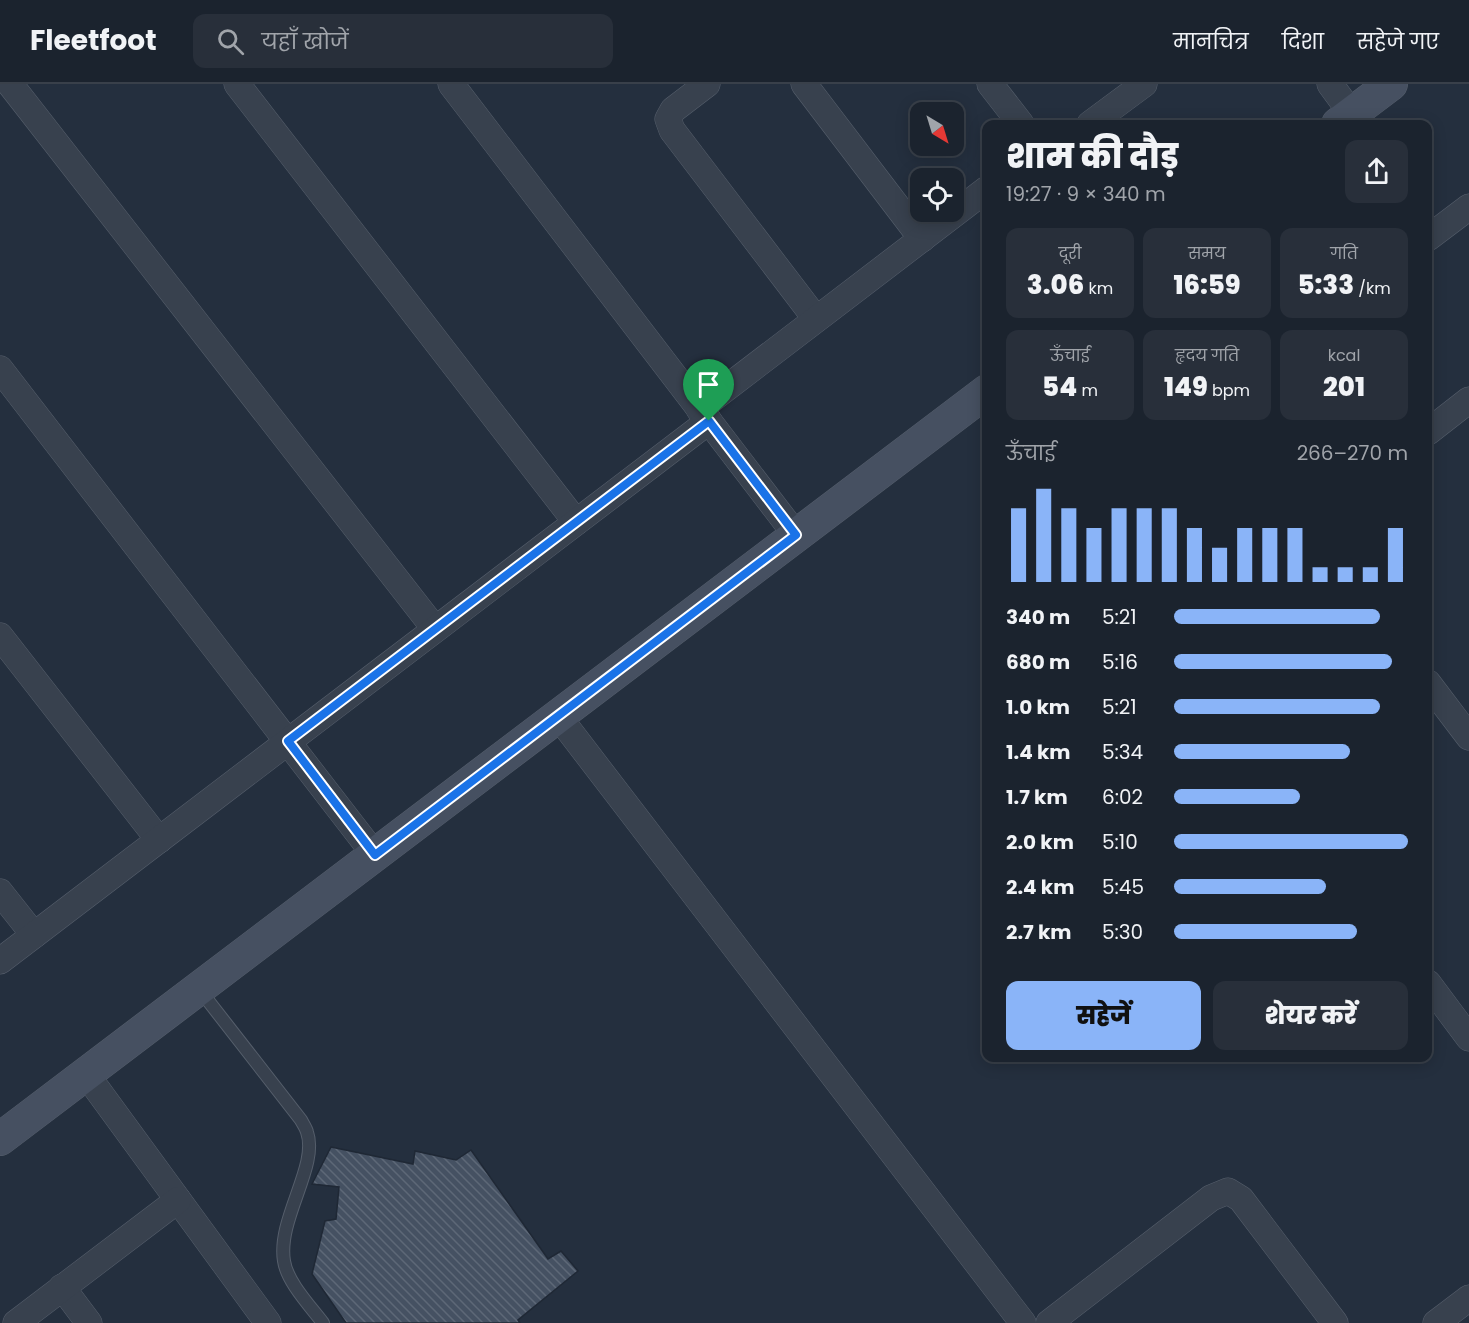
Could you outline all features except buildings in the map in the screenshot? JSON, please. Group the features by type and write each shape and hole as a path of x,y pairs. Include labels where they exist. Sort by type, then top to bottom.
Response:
{"street":[{"path":"10,84 435,629"},
{"path":"237,84 576,522"},
{"path":"451,84 796,535"},
{"path":"707,84 673,110 668,119 672,130 816,320"},
{"path":"804,84 922,239"},
{"path":"990,84 1018,120"},
{"path":"1095,120 1144,84"},
{"path":"1330,84 1345,119 1391,84"},
{"path":"0,961 576,522 816,320 982,193"},
{"path":"1432,235 1469,207"},
{"path":"0,369 375,855"},
{"path":"0,1139 982,395"},
{"path":"1432,429 1469,400"},
{"path":"0,636 159,840"},
{"path":"1432,688 1467,732"},
{"path":"558,716 1023,1323"},
{"path":"0,892 34,935"},
{"path":"1432,988 1469,1038"},
{"path":"86,1074 268,1323"},
{"path":"1049,1323 1210,1198 1227,1191 1241,1198 1335,1323"},
{"path":"16,1323 178,1200"},
{"path":"62,1287 89,1323"},
{"path":"1436,1323 1469,1298"}],"lane":[{"path":"199,988 301,1120 308,1133 308,1162 284,1236 284,1263 296,1286 323,1323"}],"route":[{"path":"709,421 796,535 375,855 288,741 709,421"}]}
